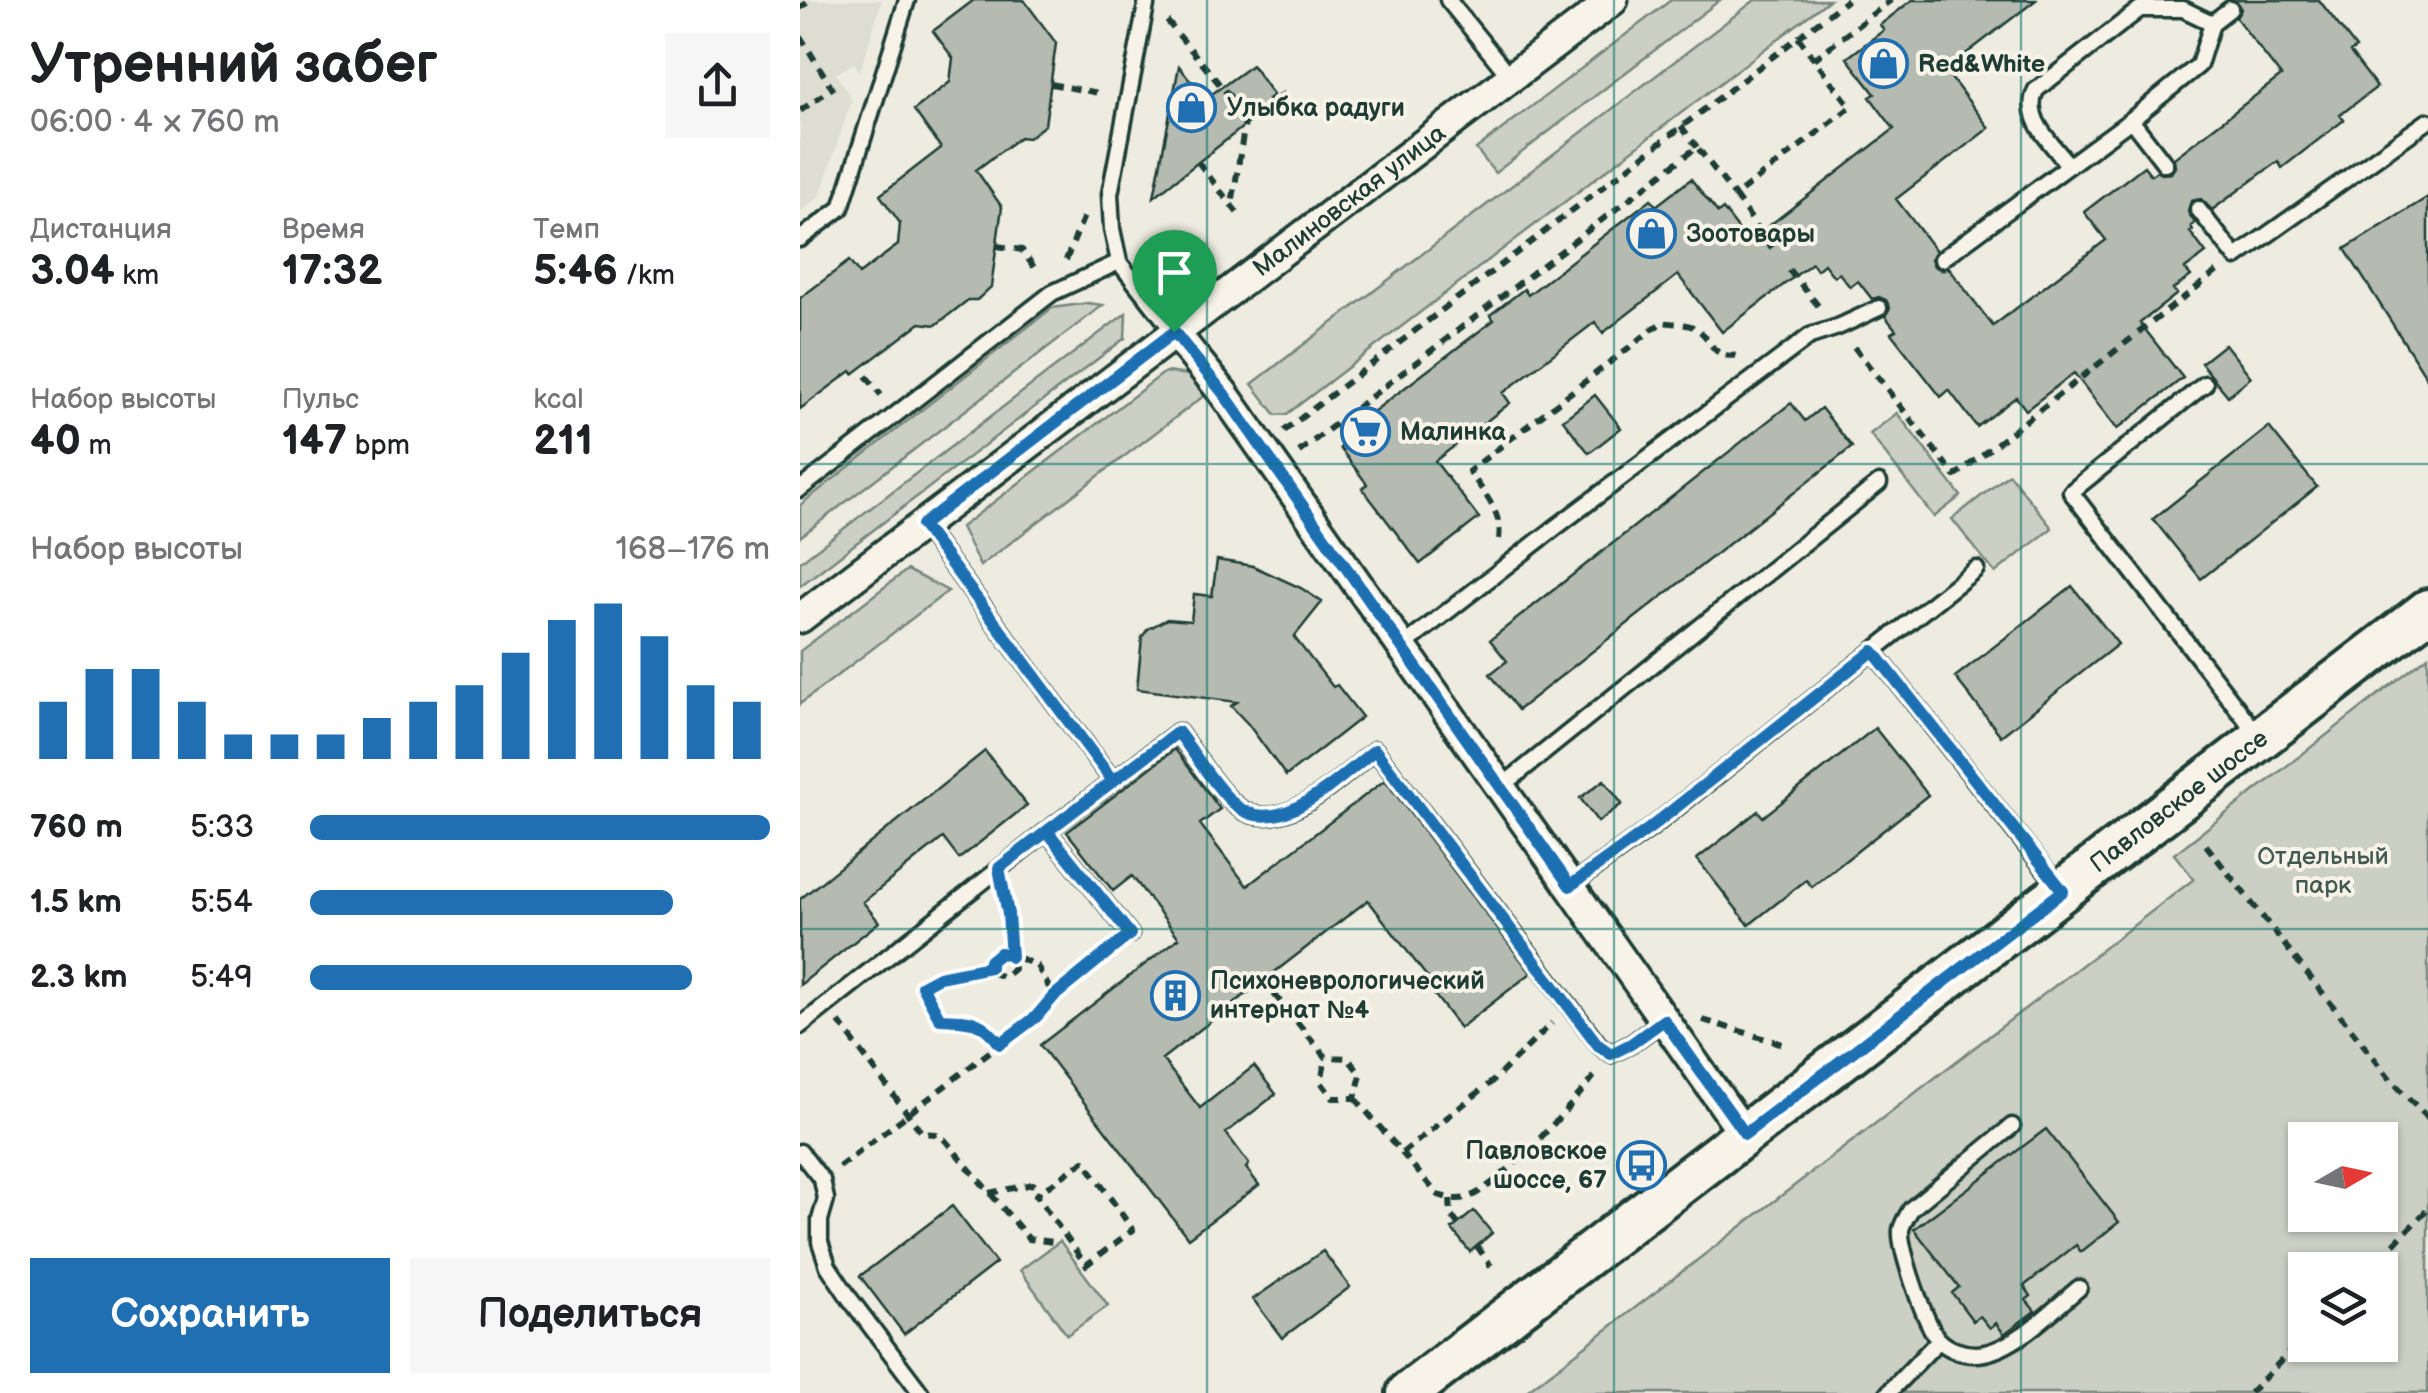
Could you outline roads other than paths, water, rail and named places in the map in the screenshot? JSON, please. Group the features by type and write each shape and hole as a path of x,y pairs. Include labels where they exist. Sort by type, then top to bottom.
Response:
{"main road":[{"name":"Павловское шоссе","path":"1408,1393 2428,610"}],"street":[{"name":"Малиновская улица","path":"800,618 1613,0"},
{"path":"1174,332 1224,394 1745,1134"}],"lane":[{"path":"800,239 842,208 907,0"},
{"path":"1147,0 1110,194 1112,229 1120,262 1174,332"},
{"path":"1448,0 1510,78"},
{"path":"2068,165 2031,112 2036,90 2140,9 2183,10 2212,23"},
{"path":"1942,259 2199,65 2212,23 2230,9"},
{"path":"2131,120 2165,164"},
{"path":"2198,210 2236,257 2428,120"},
{"path":"800,489 1052,293 1120,262"},
{"path":"1403,646 1810,336 1879,308"},
{"path":"2205,384 2071,492 2261,738"},
{"path":"1501,787 1879,483"},
{"path":"922,525 1113,781"},
{"path":"1570,886 1650,828 1976,569"},
{"path":"1873,651 2063,891"},
{"path":"800,1026 1178,732 1232,803 1253,815 1275,817 1301,806 1375,750 1598,1045 1611,1054 1664,1020"},
{"path":"1047,831 1130,934"},
{"path":"2012,1126 1912,1209 1901,1227 1902,1246 1928,1324 1939,1340 1956,1351 1994,1351 2079,1288"},
{"path":"800,1152 822,1180 826,1199 820,1220 820,1242 828,1266 921,1393"},
{"path":"1888,1393 1939,1340"}],"place":[{"name":"Red&White","path":"1883,64"},
{"name":"Улыбка радуги","path":"1192,108"},
{"name":"Зоотовары","path":"1651,234"},
{"name":"Малинка","path":"1365,432"},
{"name":"Психоневрологический интернат №4","path":"1175,995"},
{"name":"Павловское шоссе, 67","path":"1642,1165"}],"park label":[{"name":"Отдельный парк","path":"2323,870"}]}
